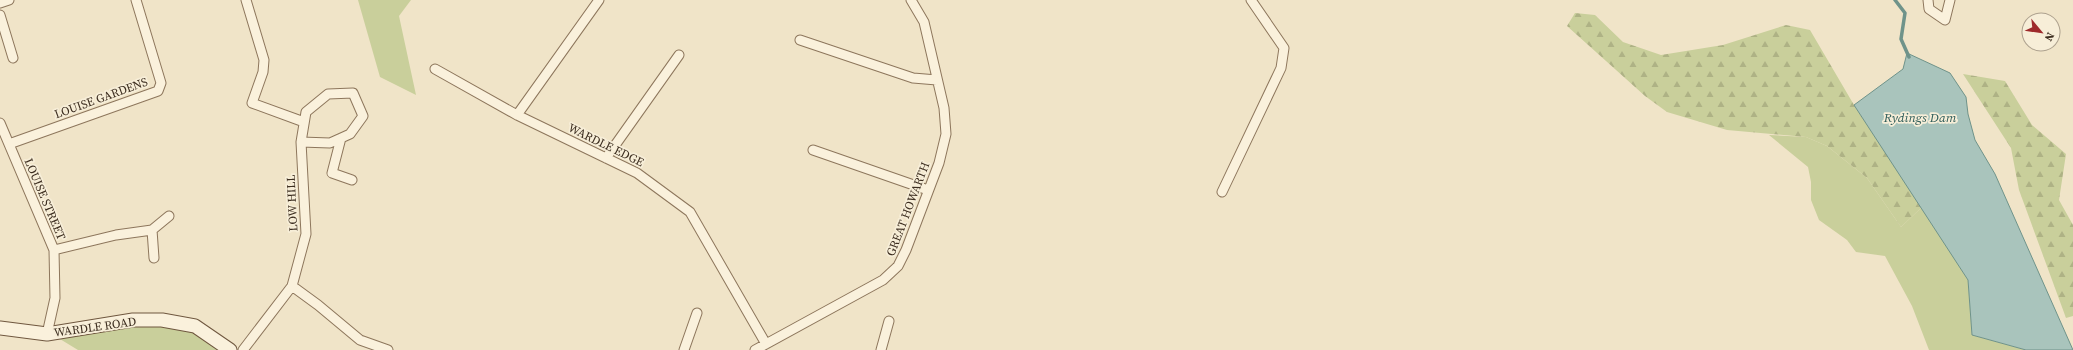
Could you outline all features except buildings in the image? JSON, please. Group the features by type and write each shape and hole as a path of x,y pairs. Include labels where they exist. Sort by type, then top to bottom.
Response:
{"street":[{"path":"0,3 9,0"},
{"name":"LOUISE GARDENS","path":"9,144 158,91 162,83 136,0"},
{"path":"246,0 264,60 263,72 252,103 304,122"},
{"path":"517,115 599,0"},
{"name":"GREAT HOWARTH","path":"755,350 883,280 898,266 906,250 939,164 946,134 944,108 924,22 911,0"},
{"path":"1222,192 1281,68 1284,48 1251,0"},
{"path":"1928,0 1929,9 1945,20 1950,0"},
{"path":"0,15 13,58"},
{"path":"800,40 913,78 937,80"},
{"path":"606,158 679,55"},
{"name":"WARDLE EDGE","path":"436,69 517,115 637,173 690,212 766,344"},
{"name":"LOW HILL","path":"243,350 292,286 306,234 301,142 306,112 328,94 353,93 363,116 350,134 330,143 301,142"},
{"name":"LOUISE STREET","path":"0,123 54,250 54,298 47,334"},
{"path":"341,138 332,173 352,180"},
{"path":"813,150 928,190"},
{"path":"54,250 116,235 152,230 169,216"},
{"path":"152,230 154,258"},
{"path":"292,286 318,305 360,340 388,350"},
{"path":"684,350 697,313"},
{"name":"WARDLE ROAD","path":"0,328 47,334 133,320 162,320 195,326 230,350"},
{"path":"881,350 890,321"}],"green space":[{"path":"358,0 411,0 399,16 416,95 380,77"},
{"path":"1575,13 1595,15 1623,42 1661,55 1723,45 1786,25 1810,30 1854,105 1922,207 1901,227 1867,178 1827,146 1806,137 1727,130 1667,112 1645,96 1567,26"},
{"path":"1963,74 2005,81 2032,125 2066,154 2059,200 2073,225 2073,316 2066,318 2019,190 2011,148"},
{"path":"1769,135 1806,137 1827,146 1867,178 1901,227 1922,207 1968,280 1972,335 2026,350 1929,350 1912,306 1885,256 1856,252 1847,240 1819,220 1811,200 1811,182 1808,167"},
{"path":"134,324 163,325 193,330 224,350 78,350 55,336"}],"water":[{"name":"Rydings Dam","path":"1907,53 1950,73 1966,97 1968,114 1975,140 1995,174 2073,350 2026,350 1972,335 1968,280 1854,105 1903,69"}],"waterway":[{"path":"1895,0 1905,13 1901,39 1909,57"}]}
